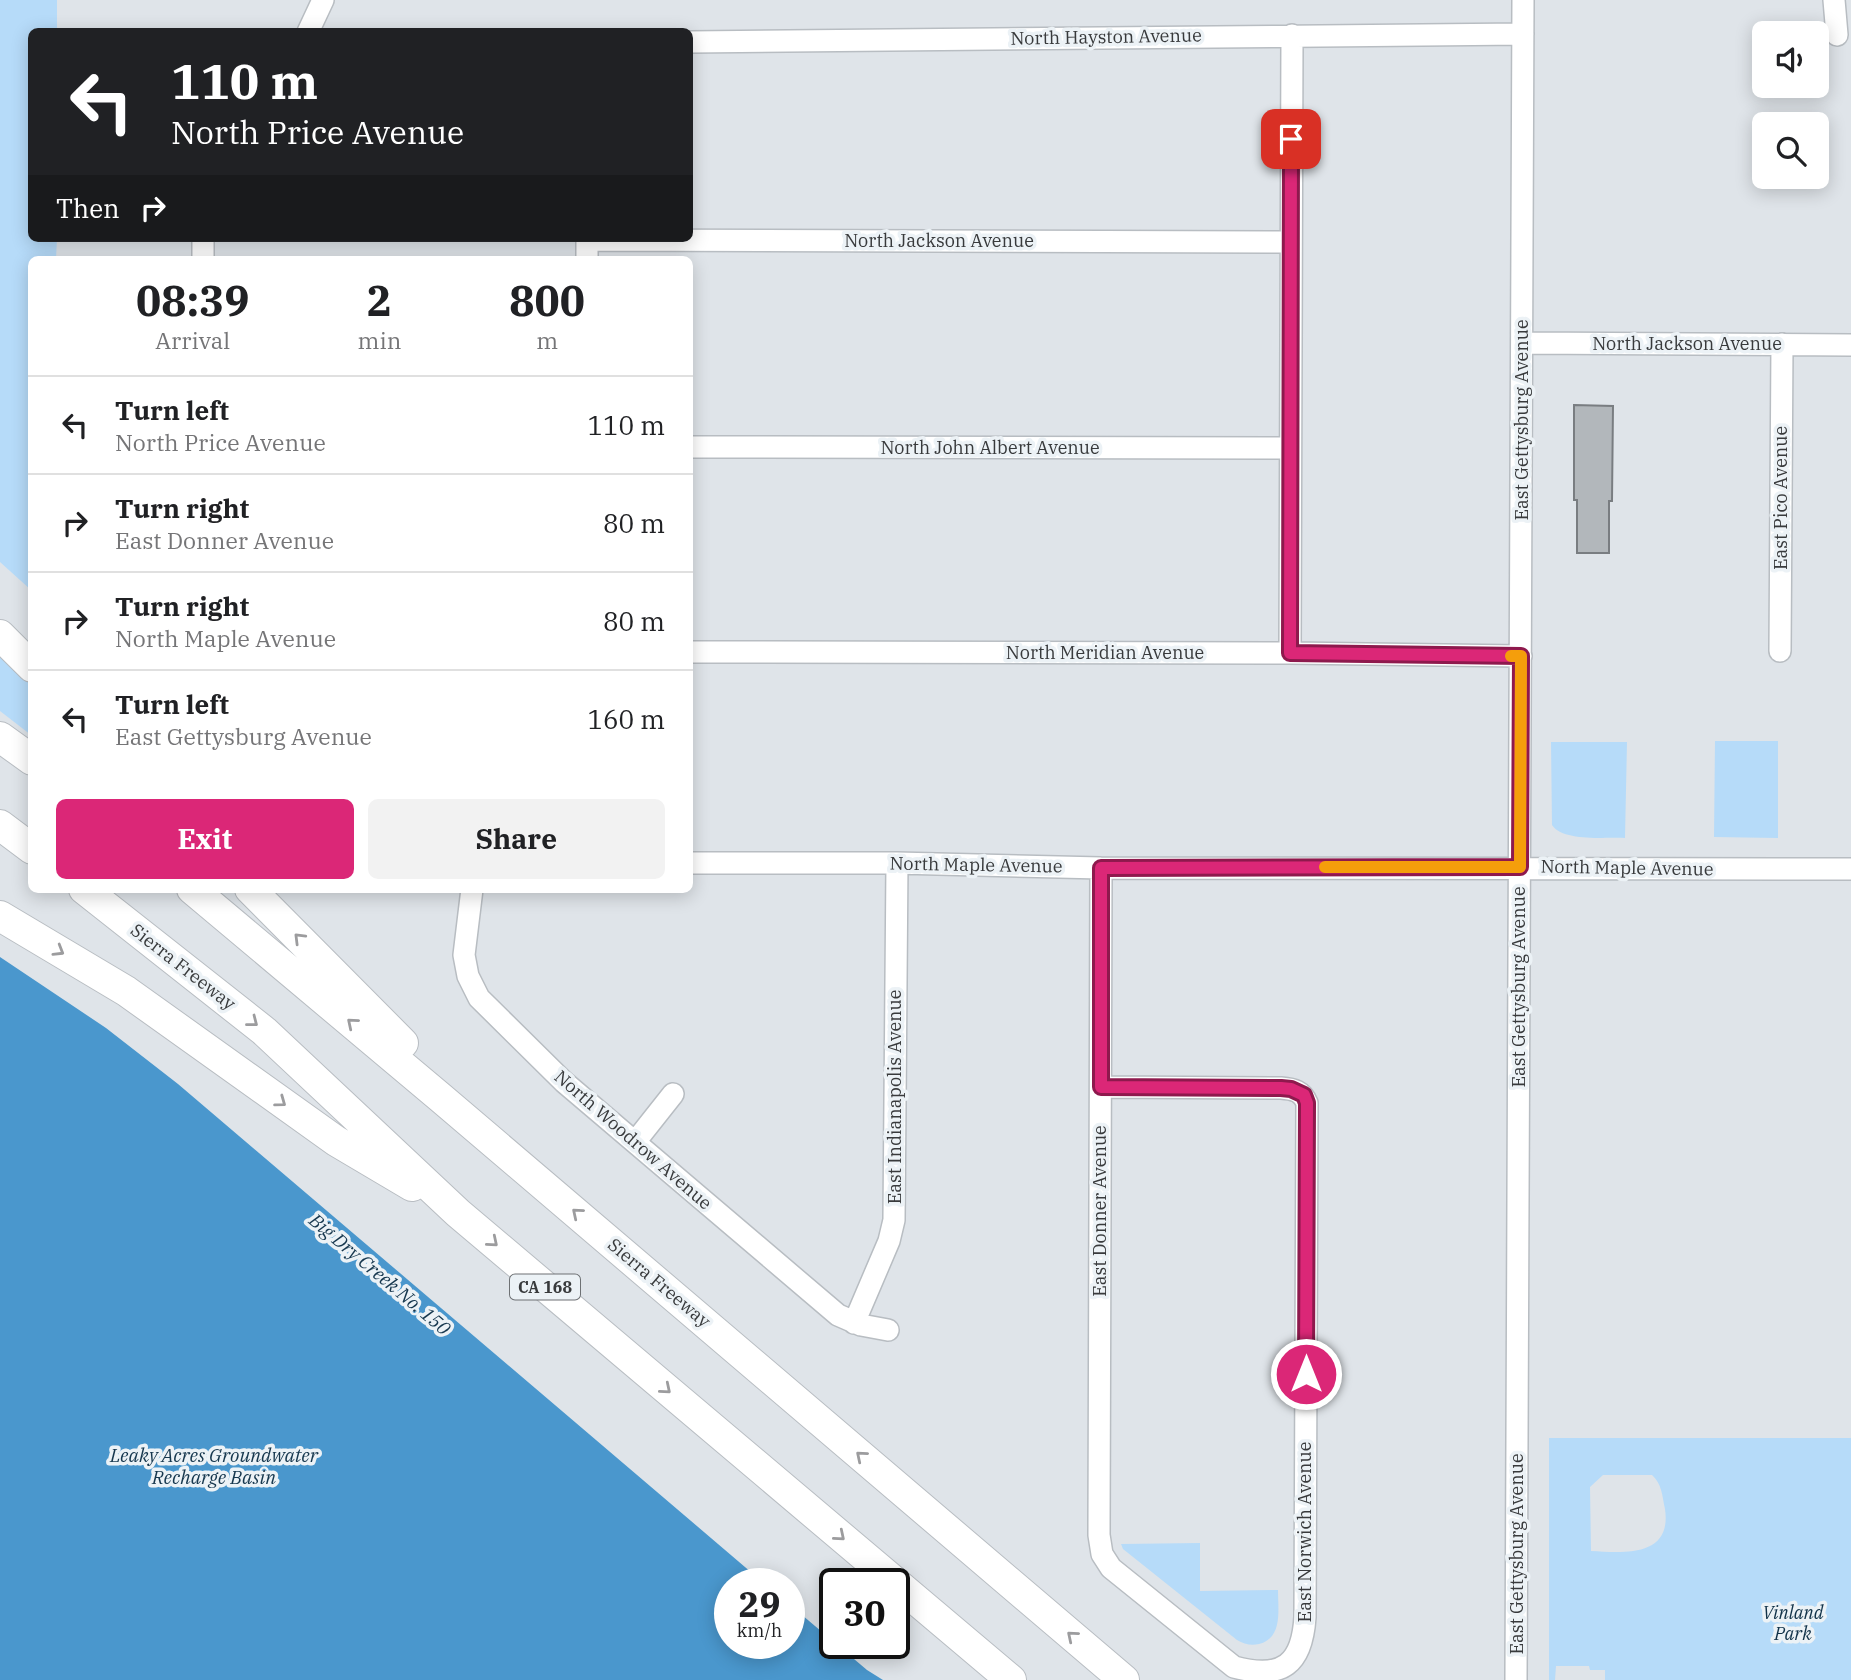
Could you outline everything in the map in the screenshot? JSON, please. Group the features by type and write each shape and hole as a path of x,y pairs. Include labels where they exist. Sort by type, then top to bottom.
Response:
{"highway":[{"path":"0,635 28,663"},
{"path":"0,737 28,757"},
{"path":"0,825 28,846"},
{"name":"Sierra Freeway","path":"89,893 264,1031 458,1213 1011,1680"},
{"name":"Sierra Freeway","path":"197,893 1124,1680"},
{"path":"254,893 412,1051 441,1098"},
{"path":"0,916 126,991 336,1141 458,1213"}],"street":[{"path":"310,28 323,0"},
{"name":"East Gettysburg Avenue","path":"1516,1680 1523,0"},
{"path":"1834,0 1837,34"},
{"name":"North Hayston Avenue","path":"693,42 1523,34"},
{"path":"1290,653 1292,35"},
{"name":"North Jackson Avenue","path":"587,246 1290,242"},
{"name":"North Jackson Avenue","path":"1523,343 1851,345"},
{"name":"East Pico Avenue","path":"1780,651 1782,344"},
{"name":"North John Albert Avenue","path":"693,447 1290,448"},
{"name":"North Meridian Avenue","path":"693,652 1521,656"},
{"name":"North Maple Avenue","path":"693,863 897,863 1101,868 1851,869"},
{"name":"East Indianapolis Avenue","path":"854,1323 889,1241 894,1220 897,863"},
{"name":"East Donner Avenue","path":"1101,868 1099,1535 1102,1554 1111,1568 1234,1667 1257,1677 1281,1675"},
{"name":"North Woodrow Avenue","path":"472,893 464,955 468,976 479,998 564,1082 838,1315 854,1323 888,1330"},
{"name":"East Norwich Avenue","path":"1101,1087 1281,1088 1299,1092 1304,1095 1307,1103 1305,1617 1298,1654 1289,1669 1281,1675"},
{"path":"635,1142 673,1094"}],"green space":[{"path":"0,0 57,0 57,28 28,28 28,242 57,242 56,256 28,256 28,587 0,562"},
{"path":"0,651 28,680 28,733 0,711"},
{"path":"1715,741 1778,741 1778,838 1714,837"},
{"path":"1551,742 1627,742 1625,838 1575,836 1565,834 1552,825"},
{"name":"Vinland Park","path":"1549,1438 1851,1438 1851,1680 1605,1680 1605,1670 1590,1670 1589,1666 1556,1666 1555,1680 1549,1680","holes":["1603,1475 1652,1475 1660,1486 1665,1509 1665,1525 1661,1536 1654,1544 1643,1549 1591,1551 1590,1487"]},
{"path":"1200,1543 1200,1591 1278,1590 1278,1622 1276,1630 1267,1641 1253,1645 1237,1640 1123,1549 1121,1544"}],"water":[{"name":"Leaky Acres Groundwater Recharge Basin","path":"0,957 106,1028 178,1084 746,1568 714,1568 714,1659 805,1659 805,1618 819,1629 819,1659 854,1659 883,1680 0,1680"}],"building":[{"path":"1574,405 1613,406 1609,553 1577,553"}],"slow traffic":[{"path":"1325,867 1520,867 1521,656 1511,656"}],"route":[{"path":"1291,139 1290,653 1521,656 1520,867 1101,868 1101,1087 1281,1088 1304,1095 1307,1103 1306,1374"}],"water label":[{"name":"Big Dry Creek No. 150","path":"380,1274"}]}
